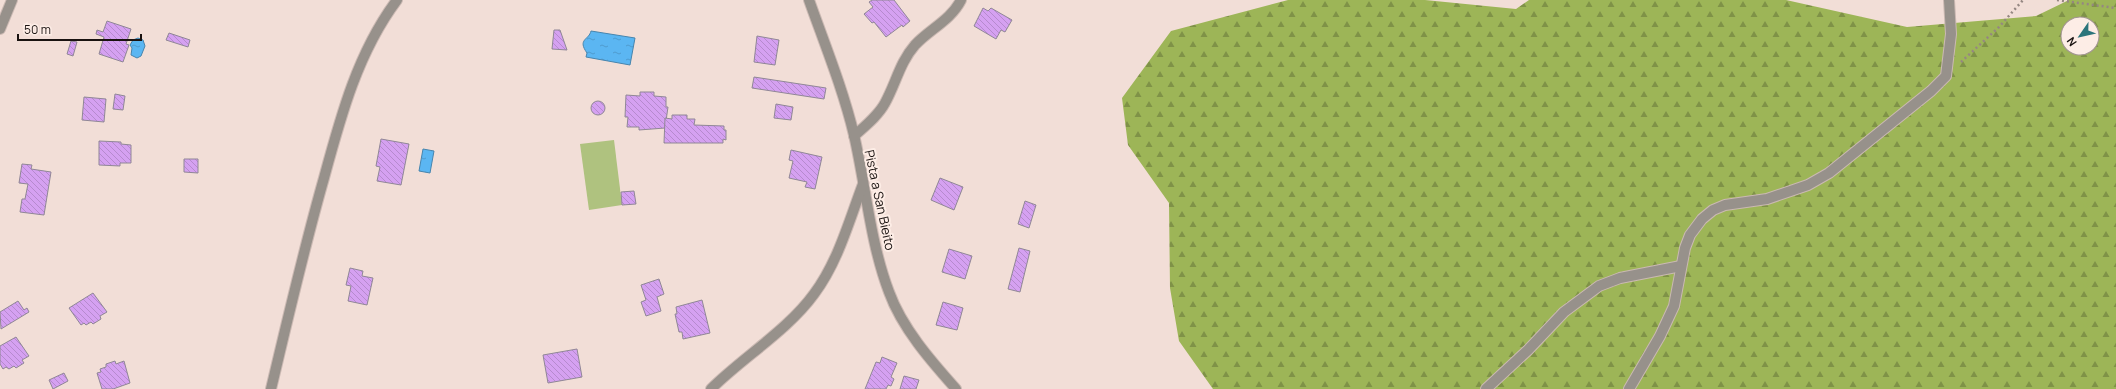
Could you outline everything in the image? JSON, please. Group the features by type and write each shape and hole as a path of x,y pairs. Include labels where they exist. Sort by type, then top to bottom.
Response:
{"street":[{"path":"0,29 12,0"},
{"path":"271,389 309,230 352,82 371,41 397,0"},
{"name":"Pista a San Bieito","path":"809,0 846,104 880,262 889,293 901,316 923,349 956,389"},
{"path":"854,136 877,115 885,102 901,66 912,50 950,15 961,0"},
{"path":"1629,389 1660,336 1674,306 1681,266 1690,235 1702,219 1713,210 1725,205 1767,199 1808,185 1829,173 1896,120 1946,76 1950,34 1949,0"},
{"path":"711,389 786,323 813,296 822,283 837,252 863,184"},
{"path":"1486,389 1528,350 1564,312 1599,286 1620,278 1681,266"}],"path":[{"path":"1946,76 1999,27 2023,0"},
{"path":"2057,0 2116,8"}],"green space":[{"path":"1288,0 1425,0 1516,9 1529,0 1786,0 1907,27 2036,16 2069,0 2116,0 2116,389 1213,389 1179,341 1170,288 1169,203 1128,145 1122,98 1171,31"},
{"path":"614,140 622,205 589,210 580,144"}],"water":[{"path":"591,31 635,38 630,65 586,57 587,53 583,42"},
{"path":"138,38 143,40 145,46 141,56 137,58 131,55 132,48 130,45 133,40"},
{"path":"423,149 434,151 430,173 419,171"}],"building":[{"path":"872,0 894,0 910,21 886,37 874,22 872,23 864,14 873,7 869,2"},
{"path":"983,8 988,11 991,8 1012,20 1005,32 1001,30 996,39 974,26"},
{"path":"107,21 131,29 126,44 129,45 123,62 99,54 104,37 96,34 97,30 103,32"},
{"path":"554,30 560,30 567,50 552,49"},
{"path":"169,33 190,40 188,47 166,40"},
{"path":"757,36 779,40 775,65 754,62"},
{"path":"71,41 77,42 73,56 67,54"},
{"path":"754,77 826,88 824,99 752,88"},
{"path":"640,92 654,92 654,96 666,97 666,107 668,107 665,128 639,130 639,127 627,127 628,117 625,117 626,95 640,96"},
{"path":"115,94 125,96 123,110 113,109"},
{"path":"84,97 106,99 104,122 82,120"},
{"path":"595,101 601,101 605,105 605,111 601,115 595,115 591,111 591,105"},
{"path":"776,104 793,107 791,120 774,118"},
{"path":"672,115 687,115 687,119 695,119 694,125 724,126 724,130 726,130 726,140 723,139 723,143 664,143 665,118 672,119"},
{"path":"381,139 409,144 401,185 377,181 380,167 376,166"},
{"path":"99,141 121,142 121,144 131,145 131,163 120,163 120,166 99,165"},
{"path":"791,150 822,157 815,189 805,187 807,182 789,178 793,161 789,160"},
{"path":"184,159 198,159 198,173 184,172"},
{"path":"22,164 32,165 31,169 51,172 44,215 20,212 22,199 25,199 28,184 19,183"},
{"path":"940,178 963,187 954,210 931,200"},
{"path":"634,191 636,204 622,205 621,192"},
{"path":"1025,201 1036,205 1029,228 1018,224"},
{"path":"1019,248 1030,251 1020,292 1008,289"},
{"path":"949,249 972,256 965,279 942,272"},
{"path":"350,268 363,271 362,276 373,278 367,305 348,301 351,286 346,285"},
{"path":"659,279 664,294 657,297 661,311 646,316 641,302 646,300 641,285"},
{"path":"93,293 107,312 100,316 101,319 93,324 91,322 86,325 84,323 81,325 69,308"},
{"path":"702,300 710,333 683,339 682,332 679,332 675,314 677,314 676,307"},
{"path":"18,301 24,310 27,308 29,312 1,329 0,312"},
{"path":"943,302 963,308 957,330 936,325"},
{"path":"16,337 29,356 22,360 24,363 16,368 14,366 9,369 6,367 3,369 0,364 0,346"},
{"path":"577,349 582,377 548,383 543,355"},
{"path":"882,357 897,363 891,377 894,379 891,386 888,385 886,389 865,389 876,362 880,363"},
{"path":"115,361 116,364 124,361 130,383 113,389 102,389 97,373 101,372 100,369 106,367 106,364"},
{"path":"64,373 68,381 53,389 49,380"},
{"path":"904,376 919,380 916,389 900,389"}]}
